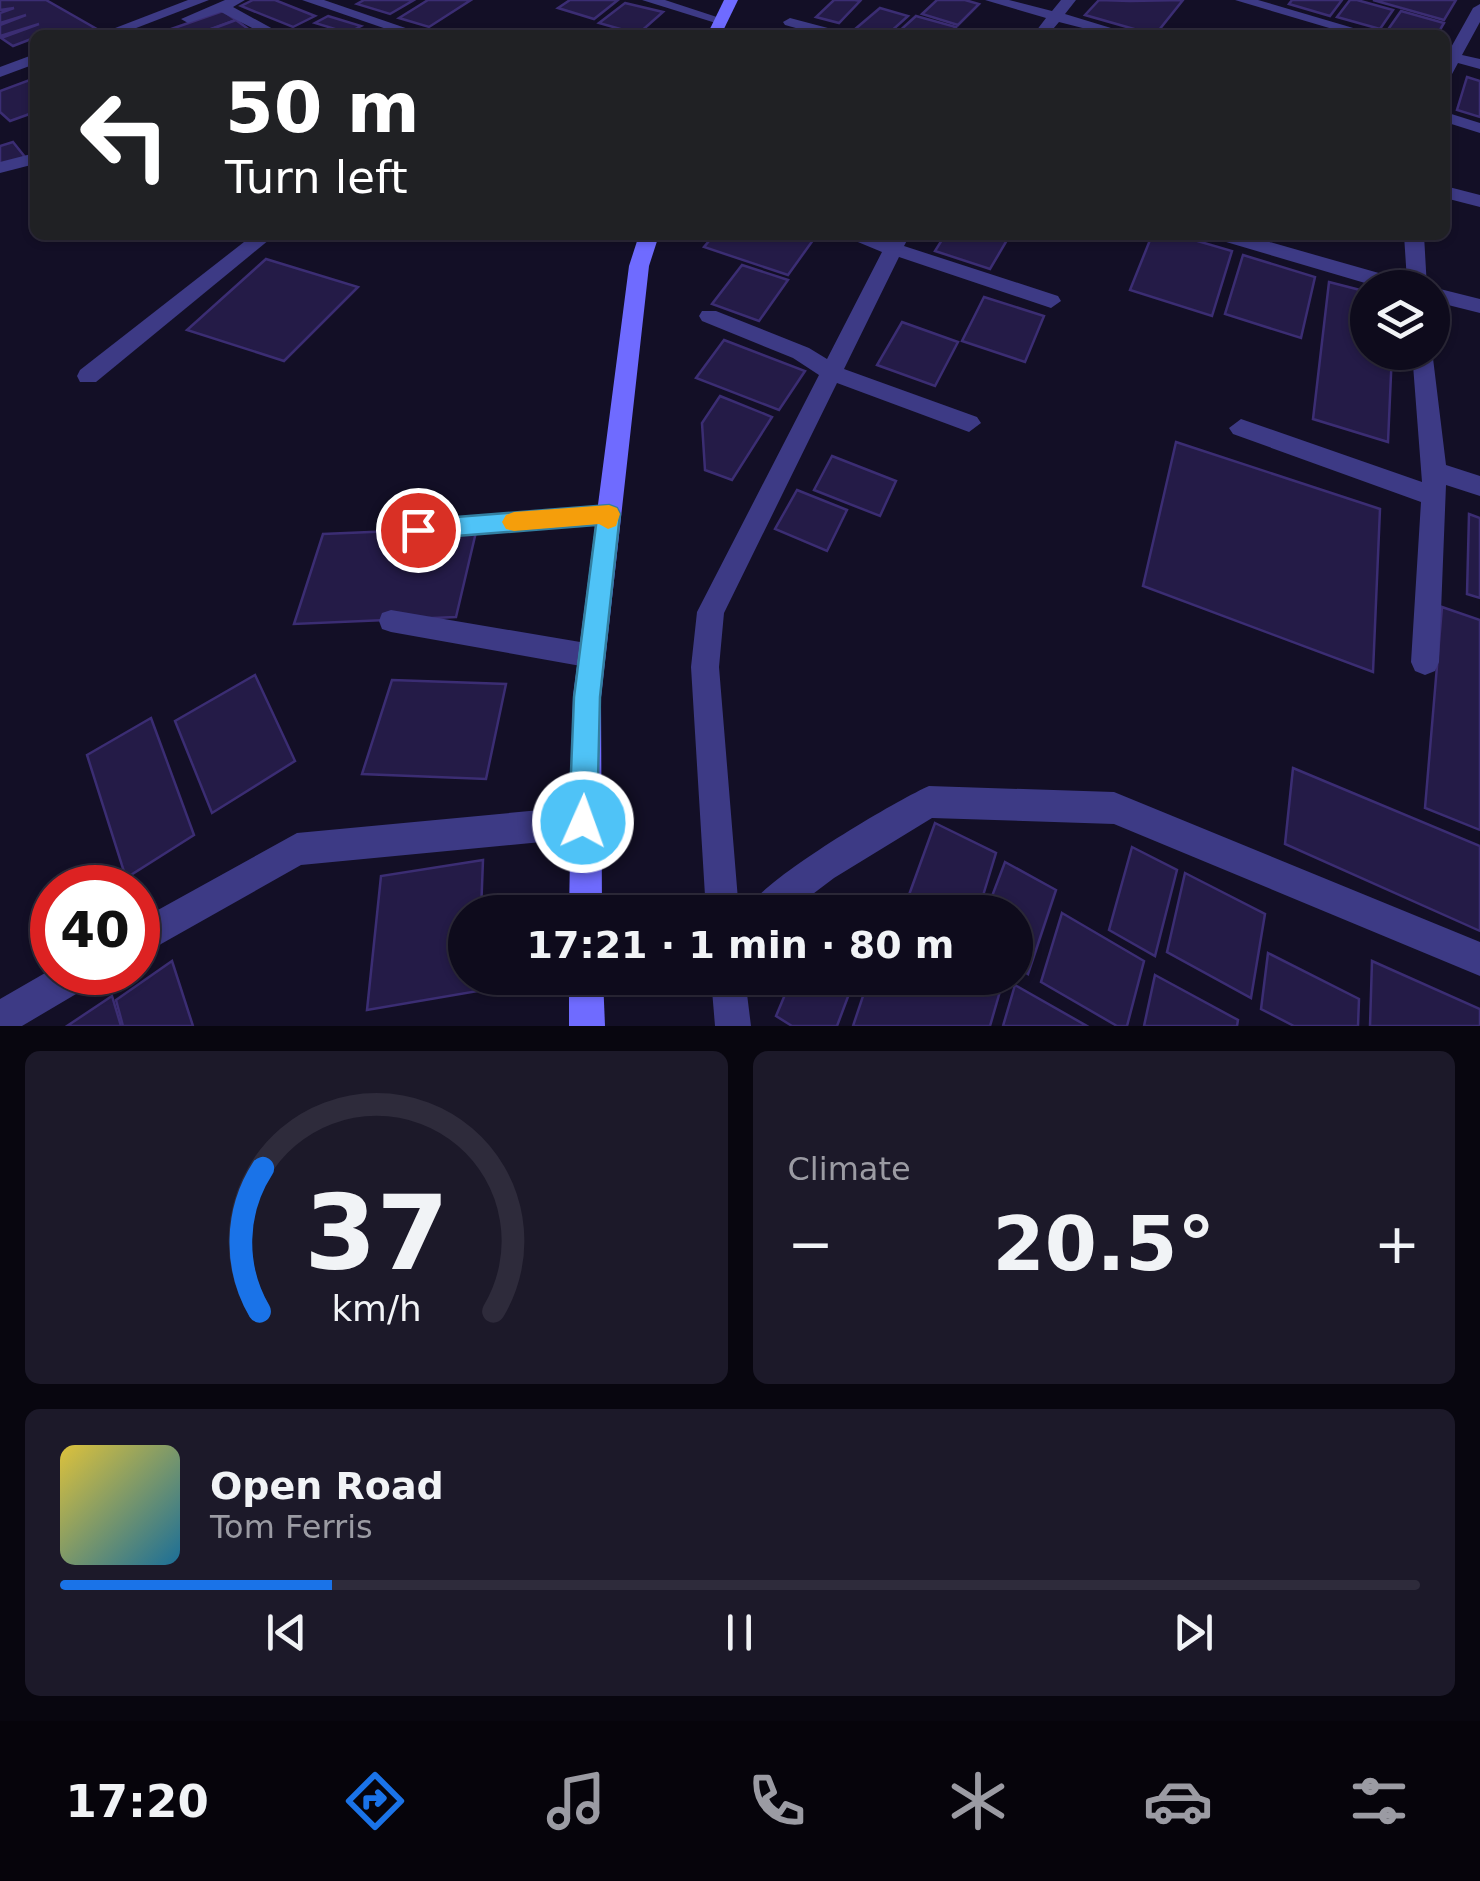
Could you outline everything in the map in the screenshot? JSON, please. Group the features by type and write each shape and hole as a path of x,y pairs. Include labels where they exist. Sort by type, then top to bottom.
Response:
{"street":[{"path":"118,30 202,0"},
{"path":"159,30 238,0"},
{"path":"309,0 404,30"},
{"path":"335,9 352,0"},
{"path":"648,0 717,27 732,0"},
{"path":"992,0 1107,30"},
{"path":"1044,30 1069,0"},
{"path":"1242,0 1352,30"},
{"path":"221,6 267,30"},
{"path":"1450,58 1480,8"},
{"path":"790,22 820,30"},
{"path":"1,74 30,61"},
{"path":"1450,61 1480,64"},
{"path":"1,74 30,76"},
{"path":"1450,119 1480,128"},
{"path":"0,168 30,159"},
{"path":"1450,193 1480,201"},
{"path":"88,376 259,240"},
{"path":"585,895 583,822 592,656 639,266 647,240"},
{"path":"1240,240 1350,272"},
{"path":"1414,240 1416,270"},
{"path":"721,895 705,667 711,612 896,242 1050,301"},
{"path":"1450,298 1480,306"},
{"path":"709,316 801,354 833,373 969,423"},
{"path":"1425,662 1435,483 1426,370"},
{"path":"1241,428 1435,483 1480,486"},
{"path":"784,895 822,866 929,802 1114,808 1480,959"},
{"path":"160,927 297,848 583,822"},
{"path":"0,1019 41,995"},
{"path":"587,995 588,1026"},
{"path":"730,995 733,1026"}],"lane":[{"path":"418,530 609,514"},
{"path":"392,621 592,656"}],"building":[{"path":"0,0 46,0 95,28 30,30 30,39 13,46 1,38 39,24 0,36 0,25 26,15 0,23 0,13 14,8 0,10"},
{"path":"253,0 275,0 315,16 293,27 241,6"},
{"path":"364,0 414,0 390,14 357,4"},
{"path":"428,0 471,0 429,27 399,18"},
{"path":"570,0 618,0 594,19 558,8"},
{"path":"834,0 860,1 839,23 816,17"},
{"path":"937,0 979,4 958,25 922,14"},
{"path":"1099,0 1183,0 1159,30 1138,30 1085,15"},
{"path":"1292,0 1342,0 1330,16 1289,4"},
{"path":"1350,0 1393,10 1380,29 1337,17"},
{"path":"1373,0 1456,0 1444,20"},
{"path":"625,3 663,12 643,30 599,23"},
{"path":"880,8 908,16 893,30 854,30"},
{"path":"223,11 236,20 208,30 168,30"},
{"path":"1401,11 1444,23 1440,30 1388,30"},
{"path":"328,16 361,26 338,30 315,23"},
{"path":"916,16 956,27 953,30 901,30"},
{"path":"236,20 250,30 209,30"},
{"path":"1467,77 1480,81 1480,117 1457,110"},
{"path":"30,80 30,114 10,121 0,112 0,91"},
{"path":"13,142 25,157 0,167 0,146"},
{"path":"710,240 813,240 788,275 704,247"},
{"path":"942,240 1007,240 990,269 935,251"},
{"path":"1150,240 1194,240 1232,251 1212,316 1130,290"},
{"path":"1243,255 1315,277 1301,338 1225,314"},
{"path":"266,259 358,287 284,361 187,330"},
{"path":"742,265 788,280 759,321 712,304"},
{"path":"1329,282 1350,287 1350,370 1391,370 1388,442 1313,419"},
{"path":"984,297 1044,316 1025,362 962,341"},
{"path":"902,322 958,342 935,386 877,365"},
{"path":"724,340 805,371 779,410 696,378"},
{"path":"720,396 772,417 732,480 705,470 702,423"},
{"path":"1176,442 1380,509 1373,672 1143,586"},
{"path":"832,456 896,481 880,516 814,490"},
{"path":"797,490 847,510 827,551 775,529"},
{"path":"1469,514 1480,518 1480,598 1467,594"},
{"path":"476,532 456,617 294,624 323,534"},
{"path":"1442,607 1480,620 1480,830 1425,808"},
{"path":"255,675 295,761 212,813 175,721"},
{"path":"392,680 506,684 486,779 362,774"},
{"path":"151,718 194,835 147,865 122,865 87,755"},
{"path":"1293,768 1480,846 1480,931 1285,844"},
{"path":"935,823 996,853 983,895 909,895"},
{"path":"1132,847 1177,870 1155,956 1109,930"},
{"path":"483,860 482,895 448,895 448,995 455,995 367,1010 381,876"},
{"path":"1005,862 1056,890 1033,959 1033,895 992,895"},
{"path":"1185,873 1265,914 1251,998 1167,952"},
{"path":"1062,913 1144,961 1127,1026 1117,1026 1041,982"},
{"path":"1268,953 1359,999 1358,1026 1294,1026 1261,1009"},
{"path":"172,961 193,1026 123,1026 116,1000 123,995 160,995 160,969"},
{"path":"1372,961 1480,1009 1480,1026 1370,1026"},
{"path":"1155,975 1238,1020 1237,1026 1144,1026"},
{"path":"785,995 849,995 837,1026 792,1026 776,1016"},
{"path":"863,995 999,995 990,1026 853,1026"},
{"path":"1012,995 1033,995 1087,1026 1003,1026"},
{"path":"112,996 121,1026 67,1026"}],"slow traffic":[{"path":"514,522 609,514 608,519"}],"route":[{"path":"418,530 609,514 587,697 583,822"}]}
